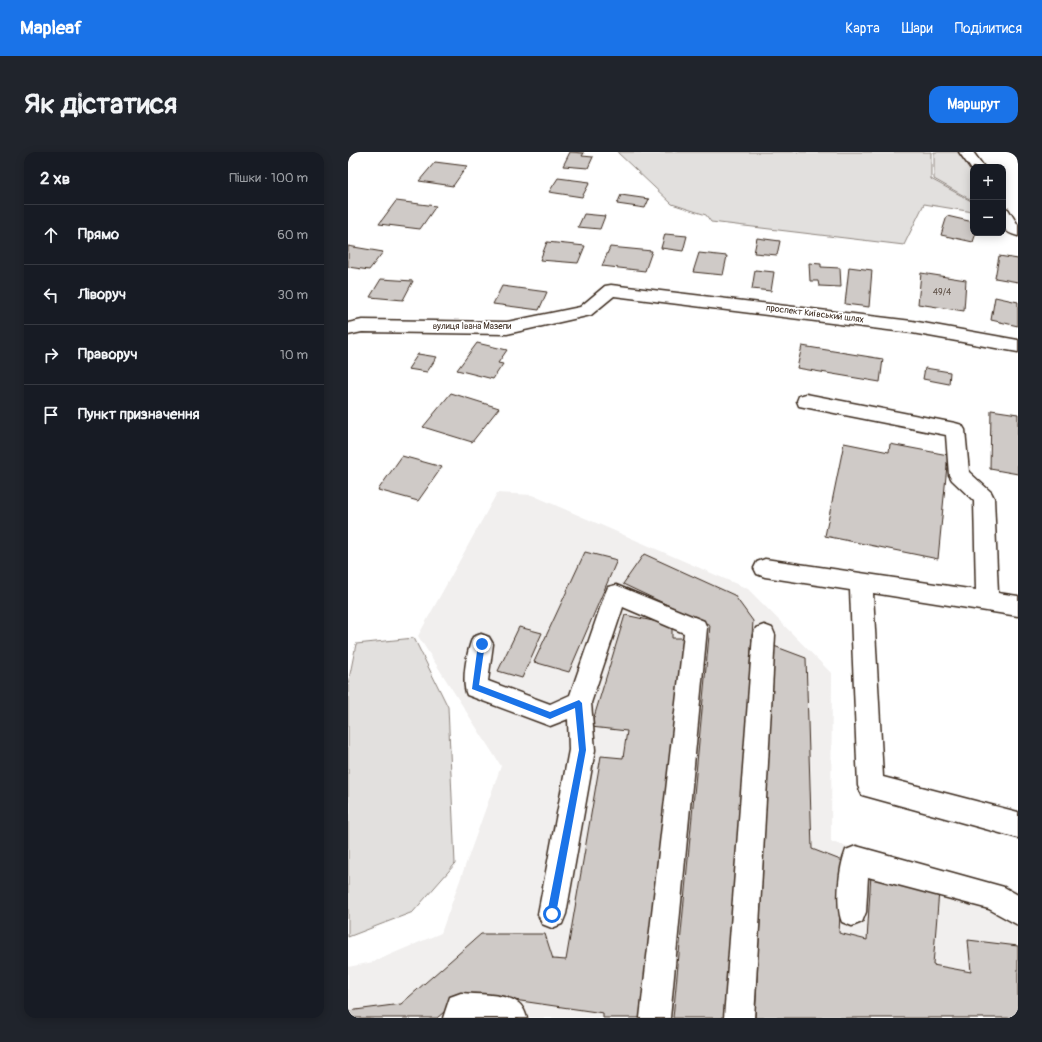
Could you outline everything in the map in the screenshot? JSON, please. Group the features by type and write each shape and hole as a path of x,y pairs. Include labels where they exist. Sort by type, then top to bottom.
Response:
{"street":[{"path":"966,152 975,164"},
{"path":"1006,218 1011,228 1018,231"},
{"name":"вулиця Івана Мазепи","path":"348,329 362,326 507,328 585,311 611,290"},
{"name":"проспект Київський шлях","path":"611,290 912,327 1018,346"},
{"path":"806,401 955,430 959,475 984,498 987,601"},
{"path":"765,568 1018,606"},
{"path":"861,582 872,786 1018,824"},
{"path":"552,914 582,750 579,703 616,594 696,628 655,1018"},
{"path":"739,1018 764,635"},
{"path":"482,644 475,687 550,715 579,703"},
{"path":"852,912 856,860 994,897 1018,911"},
{"path":"458,1018 461,1008 507,1014 512,1018"}],"shaded area":[{"path":"617,152 931,152 931,179 970,200 970,212 924,204 904,245 711,222 706,215 672,204"},
{"path":"934,152 960,152 970,166 970,199 934,179"},
{"path":"497,493 532,495 748,589 832,674 831,842 1018,891 1018,1018 348,1018 348,967 373,962 441,933 501,766 418,636"},
{"path":"414,638 448,707 455,864 413,912 348,937 348,684 356,644"}],"building":[{"path":"570,152 584,153 582,156 593,157 588,168 563,166"},
{"path":"435,162 467,166 453,186 419,181"},
{"path":"558,178 590,182 582,197 549,192"},
{"path":"621,195 649,199 645,208 617,204"},
{"path":"396,201 436,206 420,229 379,224"},
{"path":"584,214 605,216 600,229 578,227"},
{"path":"947,216 970,221 970,236 975,236 973,242 941,235"},
{"path":"665,234 687,236 683,251 661,248"},
{"path":"757,238 780,241 777,255 754,253"},
{"path":"547,242 585,246 578,263 540,260"},
{"path":"348,246 383,252 369,270 348,267"},
{"path":"610,247 652,251 645,271 602,266"},
{"path":"699,253 727,256 723,275 693,272"},
{"path":"999,256 1018,259 1018,282 995,278"},
{"path":"809,263 821,264 821,267 840,268 841,287 819,286 818,281 810,281"},
{"path":"849,267 872,270 869,307 845,304"},
{"path":"755,270 774,272 771,291 752,289"},
{"path":"921,273 966,280 964,311 918,304"},
{"path":"381,279 413,281 403,300 370,297"},
{"path":"502,286 547,292 539,310 493,304"},
{"path":"995,297 1018,302 1018,326 991,320"},
{"path":"477,343 507,350 498,363 503,364 493,379 457,370"},
{"path":"802,346 883,359 880,382 797,368"},
{"path":"418,354 437,357 427,372 408,369"},
{"path":"925,368 950,372 949,384 923,379"},
{"path":"451,393 499,408 472,442 423,427"},
{"path":"991,410 1018,414 1018,474 990,469"},
{"path":"844,443 889,452 890,444 948,455 938,559 825,536"},
{"path":"402,456 442,467 418,501 378,490"},
{"path":"585,552 617,560 569,672 534,662"},
{"path":"644,554 734,595 753,621 727,1018 673,1018 710,625 623,584"},
{"path":"625,615 672,625 672,638 684,638 645,1018 603,1018 603,1013 466,993 437,1018 348,1018 348,1011 401,1004 481,934 545,934 553,959 566,960 601,756 623,758 627,731 591,727"},
{"path":"519,627 542,633 522,678 498,671"},
{"path":"774,646 806,658 812,849 843,861 839,933 867,940 871,874 939,891 933,965 971,972 968,940 1018,946 1018,1018 755,1018"}],"route":[{"path":"482,644 475,687 550,715 579,703 582,750 552,914"}]}
